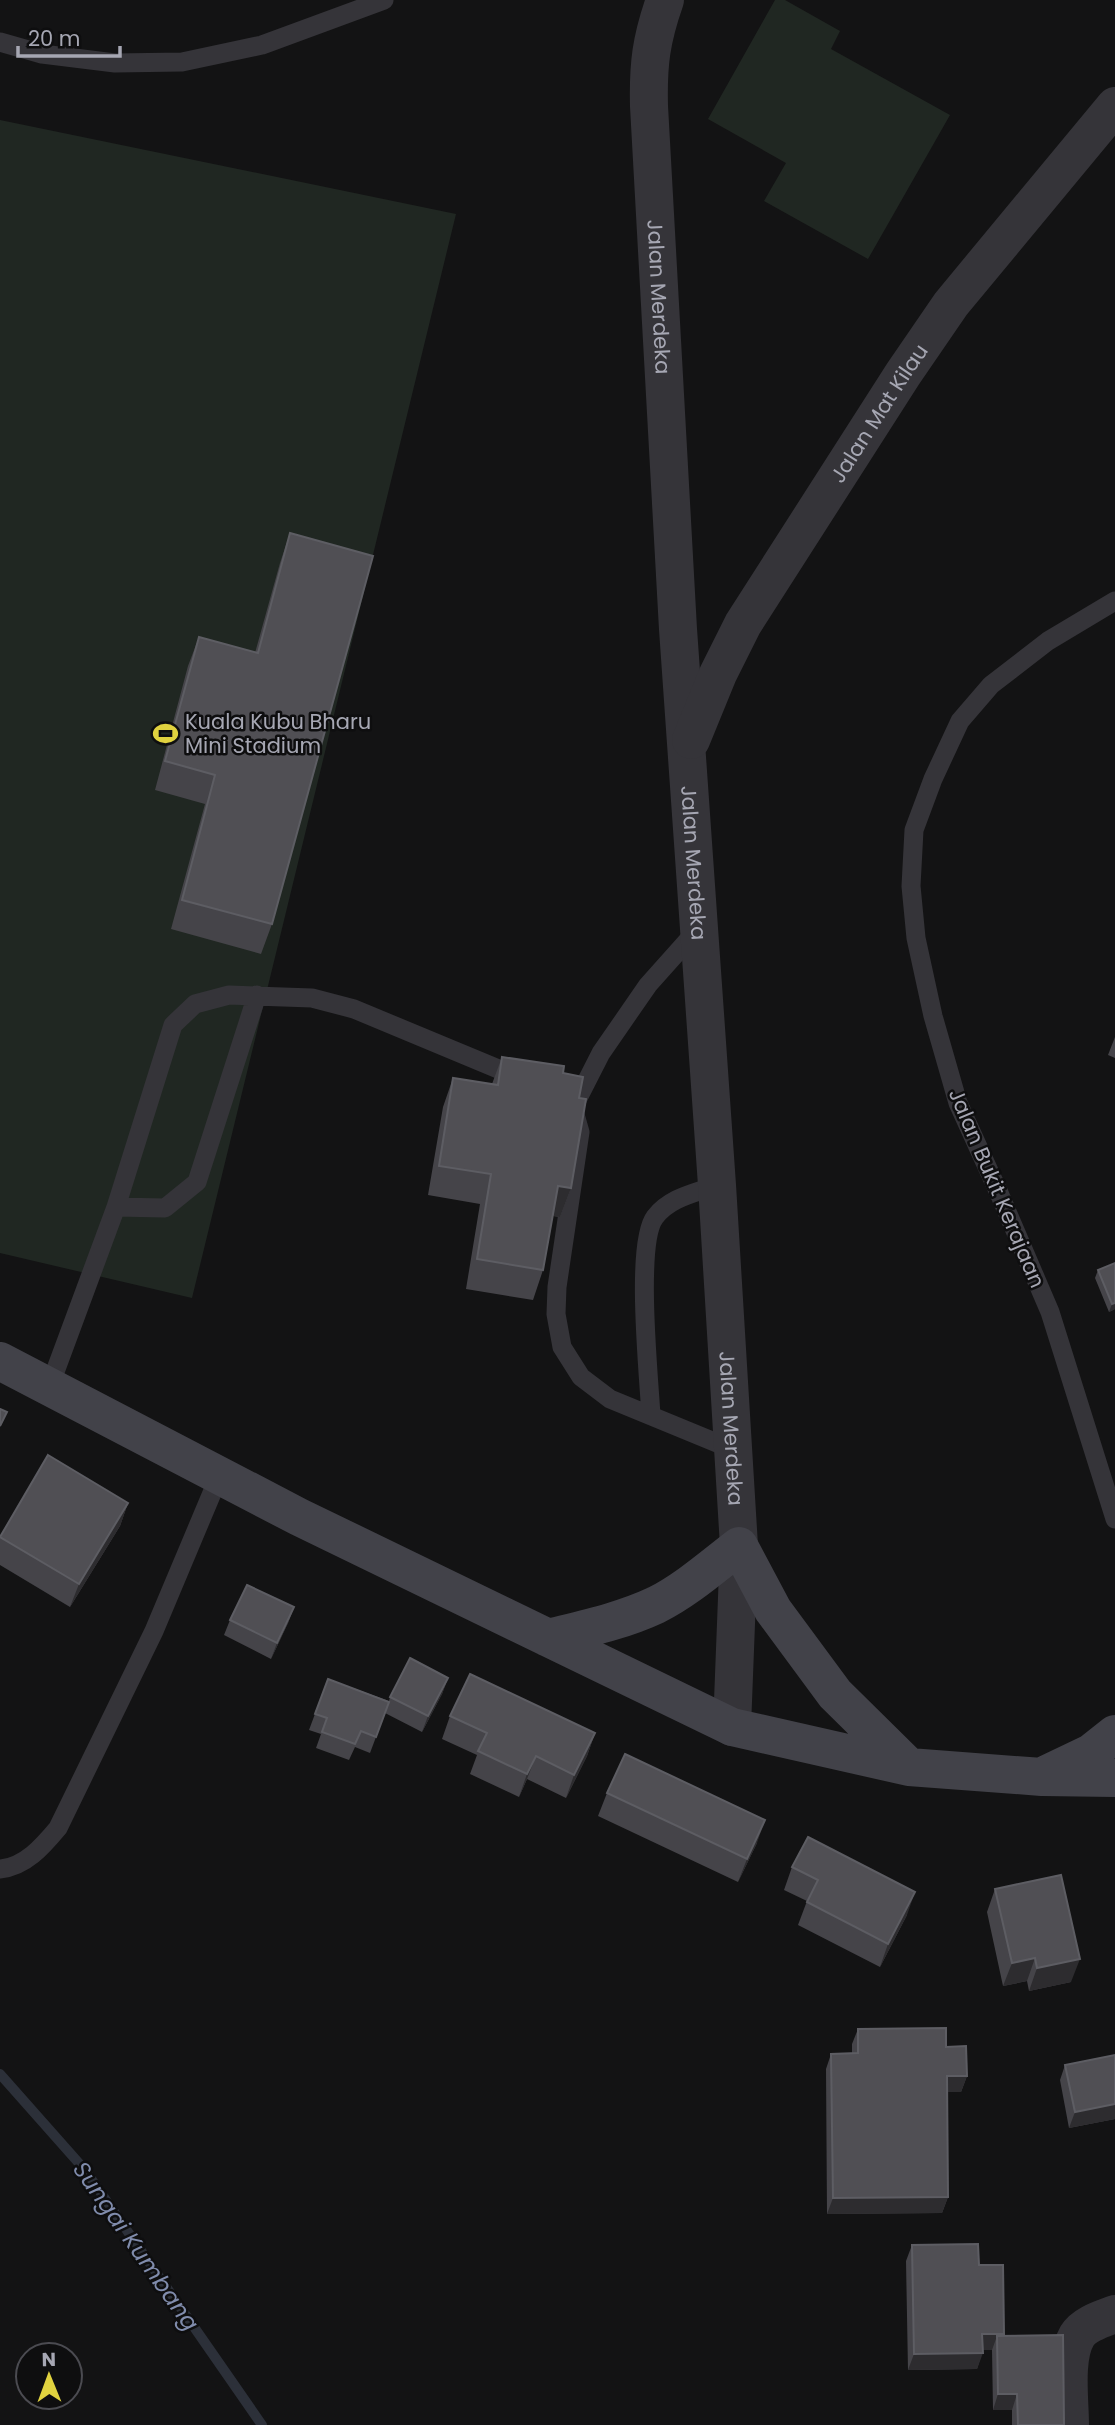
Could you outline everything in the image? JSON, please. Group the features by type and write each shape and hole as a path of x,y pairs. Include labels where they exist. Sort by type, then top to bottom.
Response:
{"main road":[{"path":"0,1361 299,1517 732,1727 909,1767 1042,1777 1115,1778"},
{"path":"548,1638 621,1619 657,1604 697,1579 739,1546 773,1610 835,1694 909,1767"},
{"path":"1042,1777 1091,1754 1115,1734"}],"street":[{"name":"Jalan Merdeka","path":"665,0 653,33 649,106 678,629 700,926 739,1546 732,1727"},
{"name":"Jalan Mat Kilau","path":"688,748 718,674 743,624 903,374 951,304 1115,106"},
{"path":"678,629 743,624"},
{"path":"1070,2425 1070,2358 1078,2335 1092,2323 1115,2314"}],"lane":[{"path":"0,42 42,54 115,63 181,62 262,45 384,0"},
{"name":"Jalan Bukit Kerajaan","path":"1115,601 1048,641 990,685 960,721 933,779 914,830 911,887 916,938 927,990 958,1103 1050,1312 1115,1519"},
{"path":"573,1108 601,1054 648,985 700,926"},
{"path":"49,1388 116,1207 173,1025 195,1004 229,995 312,998 354,1009 550,1091 573,1108 580,1132 557,1287 556,1314 562,1347 581,1377 610,1399 734,1450"},
{"path":"116,1207 165,1208 197,1182 257,995"},
{"path":"651,1416 644,1275 646,1239 654,1218 670,1202 717,1185"},
{"path":"0,1869 6,1869 37,1853 58,1828 153,1630 220,1474"}],"shaded area":[{"path":"775,0 785,0 840,31 831,49 950,115 868,259 764,201 786,163 708,119"},
{"name":"Kuala Kubu Bharu Mini Stadium","path":"0,120 456,214 192,1298 0,1253"}],"building":[{"path":"290,533 373,556 272,924 182,900 215,775 165,761 199,637 258,653"},
{"path":"502,1057 564,1066 563,1073 583,1077 579,1098 586,1099 571,1188 558,1186 543,1270 477,1259 491,1174 439,1166 453,1078 498,1085"},
{"path":"1115,1263 1115,1303 1112,1304 1098,1270"},
{"path":"0,1409 7,1412 0,1426"},
{"path":"48,1455 128,1503 79,1584 0,1537"},
{"path":"247,1585 294,1607 277,1643 230,1620"},
{"path":"410,1658 448,1678 428,1716 390,1697"},
{"path":"470,1674 595,1733 574,1775 536,1756 527,1774 478,1751 487,1733 450,1716"},
{"path":"328,1679 389,1702 376,1737 361,1731 355,1744 322,1732 327,1718 315,1714"},
{"path":"625,1754 765,1820 747,1859 607,1793"},
{"path":"808,1837 915,1892 888,1944 807,1902 818,1880 792,1867"},
{"path":"1061,1875 1080,1959 1037,1968 1035,1958 1012,1963 995,1889"},
{"path":"946,2028 946,2047 966,2046 967,2076 947,2076 948,2197 833,2198 831,2054 858,2053 858,2029"},
{"path":"1115,2055 1115,2104 1075,2112 1065,2065"},
{"path":"978,2244 979,2265 1003,2265 1004,2334 982,2334 983,2353 914,2354 912,2245"},
{"path":"1063,2335 1064,2425 1018,2425 1017,2394 998,2394 997,2336"}],"waterway":[{"name":"Sungai Kumbang","path":"0,2074 85,2170 262,2425"}],"place":[{"name":"Kuala Kubu Bharu Mini Stadium","path":"165,733"}]}
